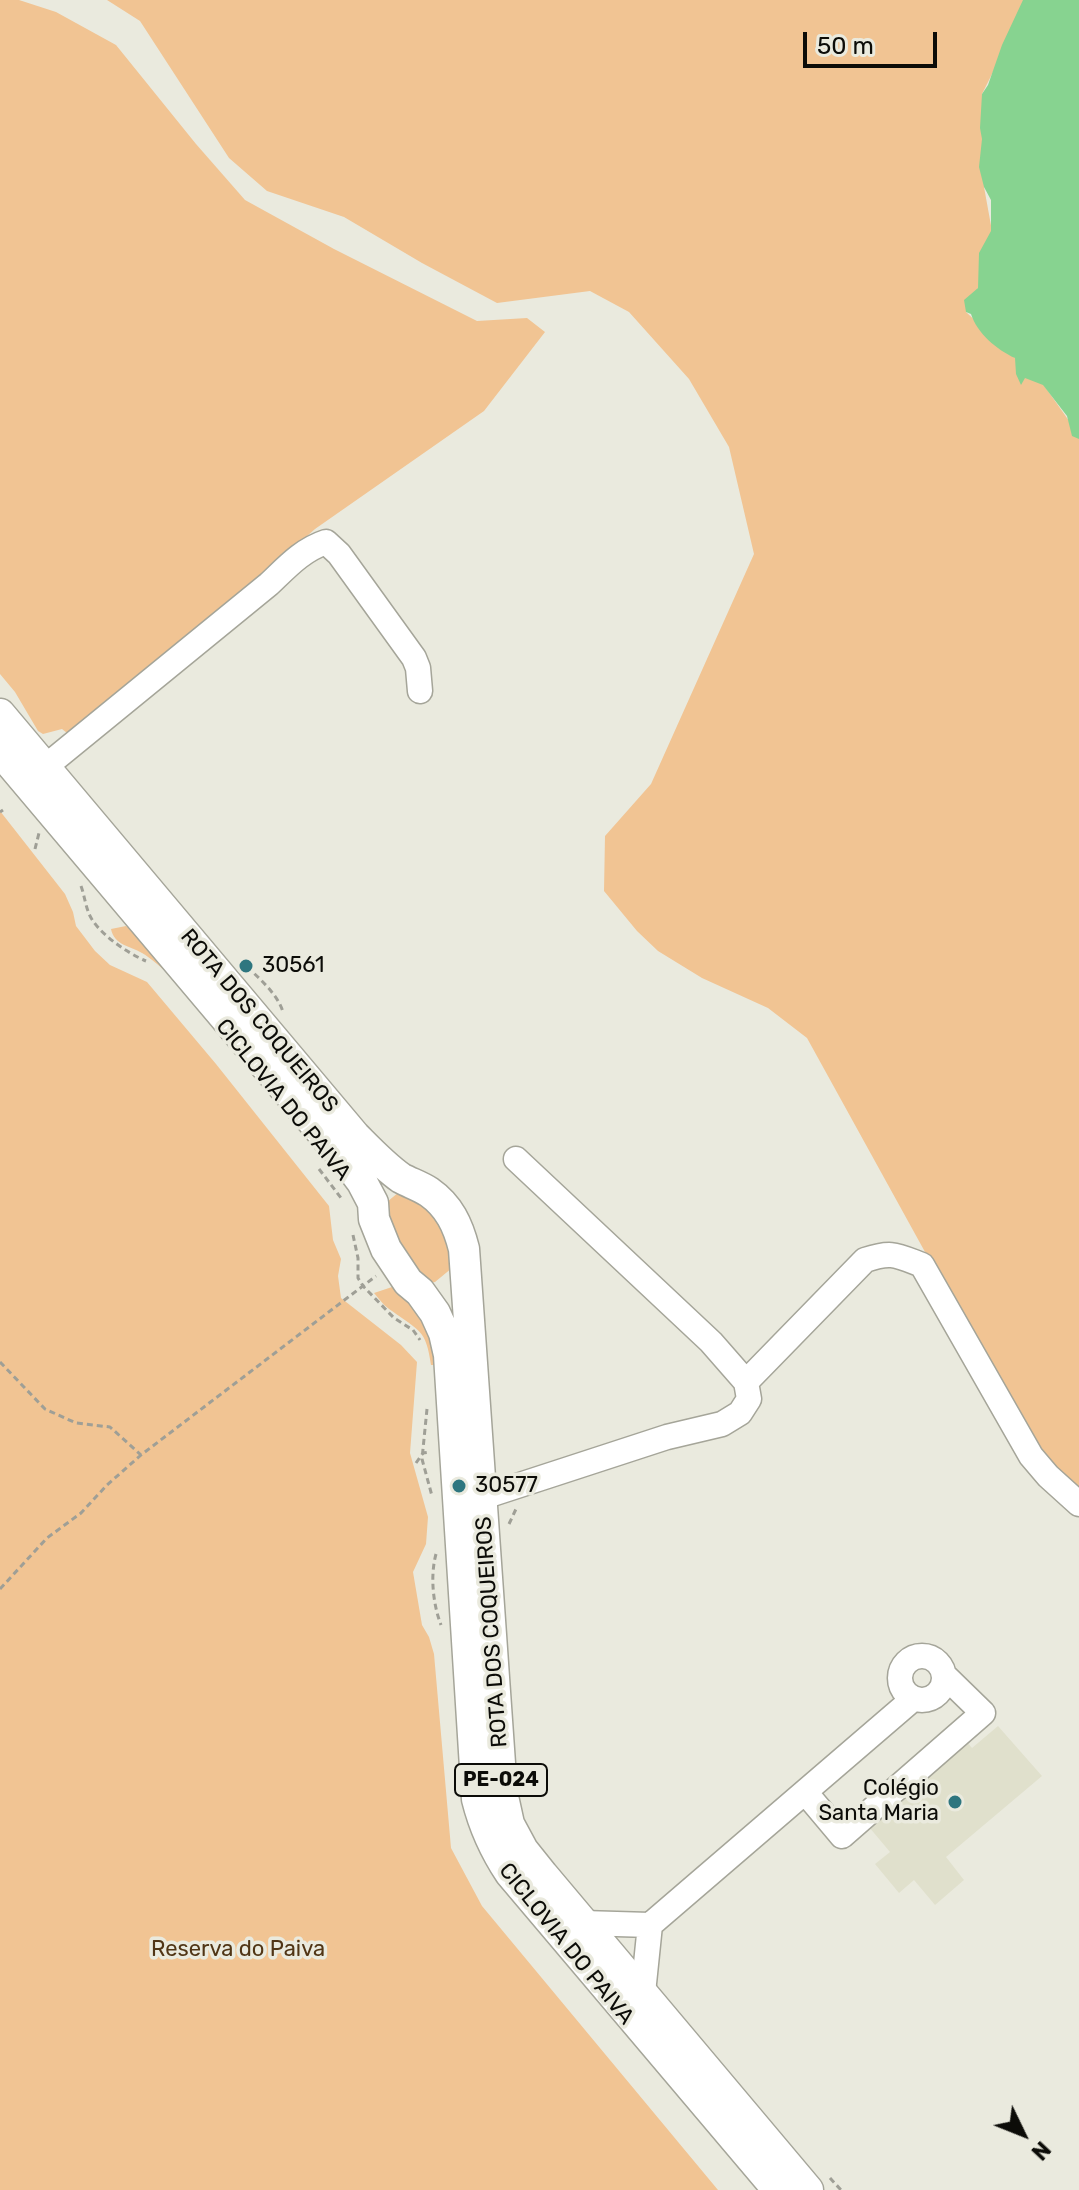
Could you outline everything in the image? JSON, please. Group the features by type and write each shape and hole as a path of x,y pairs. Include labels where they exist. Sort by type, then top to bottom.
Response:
{"main road":[{"name":"ROTA DOS COQUEIROS","path":"0,714 355,1136 403,1179 430,1193 447,1208 458,1226 464,1249 502,1792 509,1824 523,1850 643,1993 823,2188"},
{"name":"ROTA DOS COQUEIROS","path":"0,751 347,1162 373,1203 363,1225 386,1249 408,1282 420,1292 435,1313 449,1355 477,1799 485,1827 510,1873 778,2190"},
{"path":"363,1225 388,1193 412,1182"},
{"path":"420,1292 443,1286 465,1264"}],"street":[{"path":"45,767 269,584 299,555 326,542 339,554 414,658 420,691"},
{"path":"483,1497 667,1437 722,1424 740,1413 749,1399 746,1382 711,1342 516,1159"},
{"path":"746,1382 865,1260 886,1253 903,1257 922,1265 1031,1456 1079,1504"},
{"path":"925,1656 932,1658 942,1668 944,1675 942,1688 933,1698 919,1701 902,1690 899,1676 905,1663 925,1656"},
{"path":"805,1792 842,1836 983,1713 944,1675"},
{"path":"583,1923 650,1925 913,1699"},
{"path":"643,1993 650,1925"}],"path":[{"path":"38,834 47,845"},
{"path":"74,877 83,888 88,915 111,941 130,955 150,962"},
{"name":"CICLOVIA DO PAIVA","path":"320,1170 346,1204"},
{"path":"363,1225 358,1278 394,1318 413,1330 423,1345"},
{"path":"0,1589 47,1538 81,1513 141,1455 395,1262"},
{"path":"0,1362 45,1409 76,1423 110,1427 141,1455"},
{"path":"429,1400 422,1459 435,1503"},
{"path":"436,1554 433,1565 435,1610 443,1632"},
{"path":"823,2188 833,2190"}],"shaded area":[{"path":"1023,0 1079,0 1079,439 1072,436 1067,416 1043,385 1025,378 1021,385 1016,374 1015,358 983,334 971,314 966,312 964,300 978,288 979,253 991,231 991,200 979,167 982,94"},
{"name":"Colégio Santa Maria","path":"998,1726 1042,1776 946,1857 964,1880 935,1905 914,1880 899,1893 875,1864 890,1852 869,1827 967,1742 972,1748"}],"green space":[{"path":"0,0 19,0 56,12 116,45 245,200 477,321 527,318 545,332 484,411 315,529 84,734 72,737 62,729 43,734 38,731 15,692 0,674"},
{"path":"107,0 1029,0 982,94 984,187 992,231 978,288 966,312 1043,384 1079,435 1079,1489 1041,1451 930,1261 807,1038 768,1008 702,978 658,951 604,891 605,836 651,784 754,554 729,447 689,379 629,312 590,291 497,303 344,217 267,191 229,158 140,21"},
{"name":"Reserva do Paiva","path":"0,811 65,894 76,926 95,951 110,965 147,982 329,1206 333,1240 341,1259 338,1276 341,1298 401,1345 417,1362 410,1453 428,1517 426,1544 413,1572 422,1625 434,1654 451,1848 482,1906 718,2190 0,2190"},
{"path":"126,926 146,944 169,974 145,955 115,939 111,929"},
{"path":"399,1192 425,1198 455,1239 452,1268 435,1282 423,1284 393,1249 387,1202"},
{"path":"392,1287 407,1296 425,1320 436,1365 431,1365 427,1344 420,1332 374,1293"}],"place":[{"name":"30561","path":"246,966"},
{"name":"30577","path":"459,1486"},
{"name":"Colégio Santa Maria","path":"955,1802"}]}
